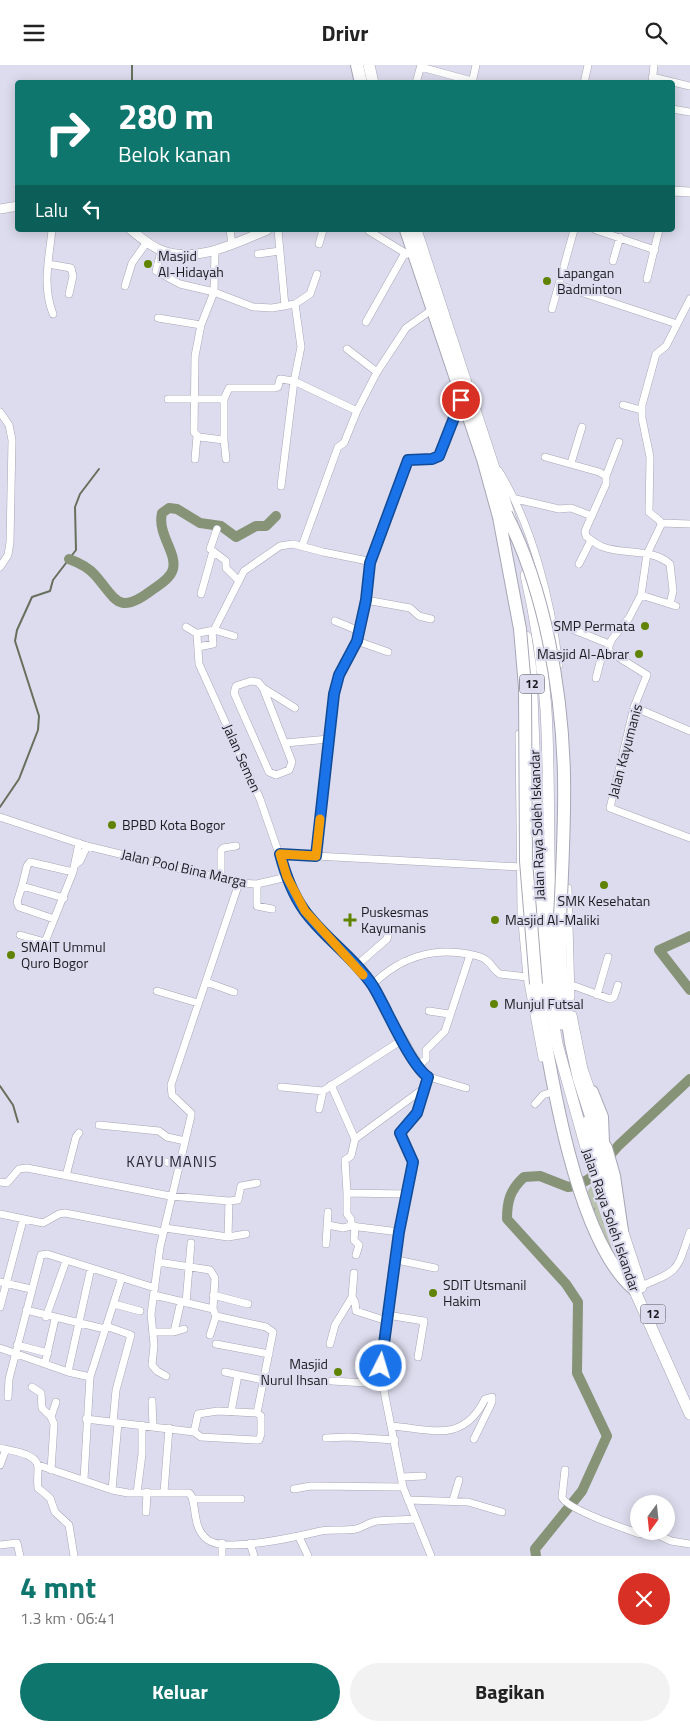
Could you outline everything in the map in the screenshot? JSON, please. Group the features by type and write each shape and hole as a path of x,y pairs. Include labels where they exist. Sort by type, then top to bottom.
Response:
{"highway":[{"path":"356,65 359,80"},
{"path":"368,65 368,80"},
{"path":"368,65 371,80"},
{"name":"Jalan Raya Soleh Iskandar","path":"402,232 408,255 430,311 506,538 519,570 531,671 544,869"},
{"path":"407,232 503,516 524,556 545,626 559,709 564,775 560,919 561,973 571,1043 605,1179 622,1231"},
{"path":"416,232 503,516 518,620 525,687 526,861 531,980 548,1061 568,1152 598,1238 625,1281 638,1287"},
{"name":"Jalan Raya Soleh Iskandar","path":"416,232 492,461 519,570 536,623 546,710 544,869 546,978 563,1070 598,1148 605,1179 638,1287 690,1414"},
{"path":"592,1092 602,1117 598,1148"},
{"name":"Jalan Raya Soleh Iskandar","path":"622,1231 638,1287 690,1396"}],"street":[{"path":"472,80 476,65"},
{"path":"585,80 588,65"},
{"path":"652,80 654,65"},
{"path":"417,80 421,66 466,80"},
{"path":"675,84 690,86"},
{"path":"675,110 690,112"},
{"path":"675,191 690,192"},
{"path":"0,209 15,206"},
{"path":"52,232 46,285 53,314"},
{"path":"134,232 161,251 184,255 215,250 262,232"},
{"path":"230,232 232,244"},
{"path":"278,232 285,306"},
{"path":"319,244 322,232"},
{"path":"366,321 408,255 371,232"},
{"path":"552,309 573,232"},
{"path":"603,232 655,250"},
{"path":"647,279 659,232"},
{"path":"613,261 620,237"},
{"path":"125,286 132,263 147,242"},
{"path":"194,459 197,436 194,431 195,356 201,325 214,292 215,250"},
{"path":"161,251 156,269 157,274 180,284 214,292 253,307 295,304 310,294 317,274"},
{"path":"258,255 280,251"},
{"path":"48,264 71,268 72,276 69,294"},
{"path":"559,285 677,323"},
{"path":"690,299 666,346 656,356 641,410 650,457 648,469 652,484 649,512 661,523 690,524"},
{"path":"281,486 301,340 295,304"},
{"path":"302,546 338,447 344,443 376,372 410,323 430,311"},
{"path":"158,318 201,325"},
{"path":"347,349 376,372"},
{"path":"226,459 224,399 229,388 275,389 278,387 280,379 294,381 357,411"},
{"path":"168,399 224,399"},
{"path":"316,856 328,739 337,681 357,641 366,600 370,563 408,460 432,459 439,456 461,400"},
{"path":"623,405 641,410"},
{"path":"0,413 11,431 12,448 10,542 8,555 0,567"},
{"path":"571,463 582,427"},
{"path":"197,436 224,440"},
{"path":"619,442 606,476 606,485 585,531 591,540 602,547 647,554 666,560 670,564 673,605 641,595"},
{"path":"545,457 571,463 606,476"},
{"path":"492,461 516,499 554,621 569,746 567,906 569,984 584,1069 592,1092"},
{"path":"516,499 559,509 571,508 592,516"},
{"path":"596,679 602,655 627,621 641,595 647,554 661,523"},
{"path":"217,529 210,547 226,561 226,567 239,581"},
{"path":"579,564 591,540"},
{"path":"198,634 198,647 213,644 213,630 247,568 275,549 290,543 370,563"},
{"path":"201,594 214,551"},
{"path":"366,600 412,608 419,616 431,619"},
{"path":"335,621 359,631"},
{"path":"536,623 554,621 609,646"},
{"path":"186,627 198,634 213,630 234,636"},
{"path":"357,641 388,652"},
{"name":"Jalan Kayumanis","path":"609,646 610,652 646,675 634,707 610,808 689,836"},
{"name":"Jalan Semen","path":"198,647 199,664 260,799 280,854"},
{"path":"251,681 258,682 263,688 285,743 292,767 289,770 273,775 269,772 234,691 236,685 251,681"},
{"path":"263,688 295,707"},
{"path":"634,707 652,713 671,725 690,731"},
{"path":"534,736 519,733 519,867 531,980 549,1093 568,1152"},
{"path":"285,743 328,739"},
{"name":"Jalan Pool Bina Marga","path":"2,818 87,846 239,883 257,884 287,877"},
{"path":"74,869 74,859 79,843"},
{"path":"20,935 44,943 74,869 87,846"},
{"path":"221,879 222,849 236,847"},
{"path":"466,1088 428,1077 418,1066 372,985 305,911 287,877 280,854 544,869"},
{"path":"54,919 19,907 17,902 27,866 30,862 74,869"},
{"path":"166,1376 152,1365 153,1332 151,1314 170,1196 191,1113 172,1095 171,1085 239,883"},
{"path":"257,884 257,907 272,909"},
{"path":"22,885 64,897"},
{"path":"356,966 387,939 388,935"},
{"path":"372,985 393,967 420,955 437,952 470,955 487,960 496,972 504,976 531,980"},
{"path":"418,1066 426,1059 426,1050 445,1031 449,1014 470,955"},
{"path":"597,995 608,957"},
{"path":"206,982 234,991"},
{"path":"569,984 610,999 614,997 618,985"},
{"path":"157,991 198,1003"},
{"path":"429,1011 449,1014"},
{"path":"319,1109 323,1091 402,1040"},
{"path":"428,1077 417,1113 400,1133 413,1162 399,1232 397,1260 382,1353 383,1383 403,1487 431,1556"},
{"path":"331,1085 355,1139 351,1156 340,1166 347,1193 347,1214 351,1219 354,1240 358,1245 356,1255"},
{"path":"281,1087 323,1091"},
{"path":"355,1139 423,1089"},
{"path":"535,1104 543,1095 549,1093"},
{"path":"99,1125 159,1131 167,1137 185,1141"},
{"path":"66,1176 76,1137 79,1133"},
{"path":"140,1158 178,1164"},
{"path":"0,1182 9,1181 22,1168 170,1196 229,1201 238,1200 241,1186 257,1183"},
{"path":"347,1193 406,1194"},
{"path":"228,1237 229,1201"},
{"path":"326,1244 328,1212"},
{"path":"0,1213 23,1220 46,1222 59,1214 65,1213 164,1230 228,1237 246,1233"},
{"path":"0,1307 3,1282 23,1220"},
{"path":"328,1225 343,1228 353,1226 399,1232"},
{"path":"638,1287 677,1267 690,1232"},
{"path":"174,1332 184,1302 191,1243"},
{"path":"8,1397 9,1379 41,1255 122,1277 214,1313 270,1329 273,1332 257,1413"},
{"path":"397,1260 435,1268"},
{"path":"46,1317 66,1261"},
{"path":"158,1262 189,1265 210,1270 214,1274 214,1313 210,1335"},
{"path":"68,1372 91,1268"},
{"path":"330,1344 335,1325 352,1297 354,1273"},
{"path":"84,1479 86,1419 90,1377 122,1277"},
{"path":"3,1282 31,1289"},
{"path":"213,1295 248,1304"},
{"path":"352,1297 356,1302 356,1311 387,1318 424,1321 418,1357"},
{"path":"114,1304 140,1311"},
{"path":"26,1311 131,1335 116,1390 112,1490"},
{"path":"45,1363 55,1319"},
{"path":"153,1332 174,1332 184,1329"},
{"path":"216,1344 269,1354"},
{"path":"0,1348 48,1353"},
{"path":"16,1349 68,1372 90,1377"},
{"path":"225,1372 263,1380"},
{"path":"232,1412 238,1375"},
{"path":"1,1377 9,1379"},
{"path":"332,1381 383,1383"},
{"path":"32,1387 41,1393 42,1408 51,1417 54,1428 51,1470"},
{"path":"391,1426 430,1431 454,1431 474,1416 485,1399 492,1397 492,1402 474,1439"},
{"path":"152,1401 153,1426"},
{"path":"51,1417 56,1402"},
{"path":"86,1419 194,1431 201,1437 259,1440 261,1416 257,1413 209,1411 198,1414 194,1431"},
{"path":"137,1493 142,1454 142,1425"},
{"path":"164,1492 169,1428"},
{"path":"326,1437 394,1440"},
{"path":"0,1465 3,1449 30,1457 38,1465 51,1470 84,1479 112,1490 137,1493 189,1493 194,1499 194,1516 200,1531 208,1540 222,1543 250,1543 299,1537 322,1531 357,1528 375,1521 415,1519"},
{"path":"38,1465 38,1488 50,1498 55,1512 69,1525 74,1556"},
{"path":"565,1470 562,1497 566,1504 630,1530"},
{"path":"402,1477 423,1476"},
{"path":"453,1500 459,1480"},
{"path":"294,1489 311,1486 403,1487"},
{"path":"146,1512 147,1493"},
{"path":"194,1499 241,1499"},
{"path":"408,1500 453,1500 468,1502 502,1512"},
{"path":"299,1537 308,1556"},
{"path":"669,1540 690,1544"},
{"path":"0,1545 17,1543 20,1556"},
{"path":"222,1543 222,1556"},
{"path":"250,1543 254,1556"}],"green space":[{"path":"591,1186 613,1252 601,1233 587,1192"}],"waterway":[{"path":"132,65 132,80"},
{"path":"0,807 19,779 38,730 39,716 15,641 17,630 32,597 50,591 53,580 76,550 75,507 80,494 99,469"},
{"path":"69,559 83,565 92,572 113,597 125,603 132,602 161,584 172,572 172,556 161,521 162,513 169,508 177,509 200,523 221,526 236,537 256,526 266,526 276,516"},
{"path":"690,936 659,950 690,990"},
{"path":"536,1556 535,1549 582,1491 607,1436 577,1373 578,1302 566,1284 507,1219 510,1196 524,1177 540,1176 568,1187 576,1186 589,1179 619,1145 690,1079"},
{"path":"0,1086 13,1105 18,1122"}],"slow traffic":[{"path":"320,819 316,856 280,854 287,877 305,911 363,975"}],"place":[{"name":"Masjid Al-Hidayah","path":"148,264"},
{"name":"Lapangan Badminton","path":"547,281"},
{"name":"SMP Permata","path":"645,626"},
{"name":"Masjid Al-Abrar","path":"639,654"},
{"name":"BPBD Kota Bogor","path":"112,825"},
{"name":"SMK Kesehatan","path":"604,885"},
{"name":"Puskesmas Kayumanis","path":"350,920"},
{"name":"Masjid Al-Maliki","path":"495,920"},
{"name":"SMAIT Ummul Quro Bogor","path":"11,955"},
{"name":"Munjul Futsal","path":"494,1004"},
{"name":"SDIT Utsmanil Hakim","path":"433,1293"},
{"name":"Masjid Nurul Ihsan","path":"338,1372"}],"district":[{"name":"KAYU MANIS","path":"172,1162"}],"route":[{"path":"381,1366 387,1315 397,1260 399,1232 413,1166 413,1158 400,1138 400,1133 402,1127 417,1113 428,1077 402,1040 372,985 305,911 287,877 280,854 316,856 335,687 339,675 357,641 366,600 371,570 370,563 408,460 432,459 439,456 461,400"}]}
